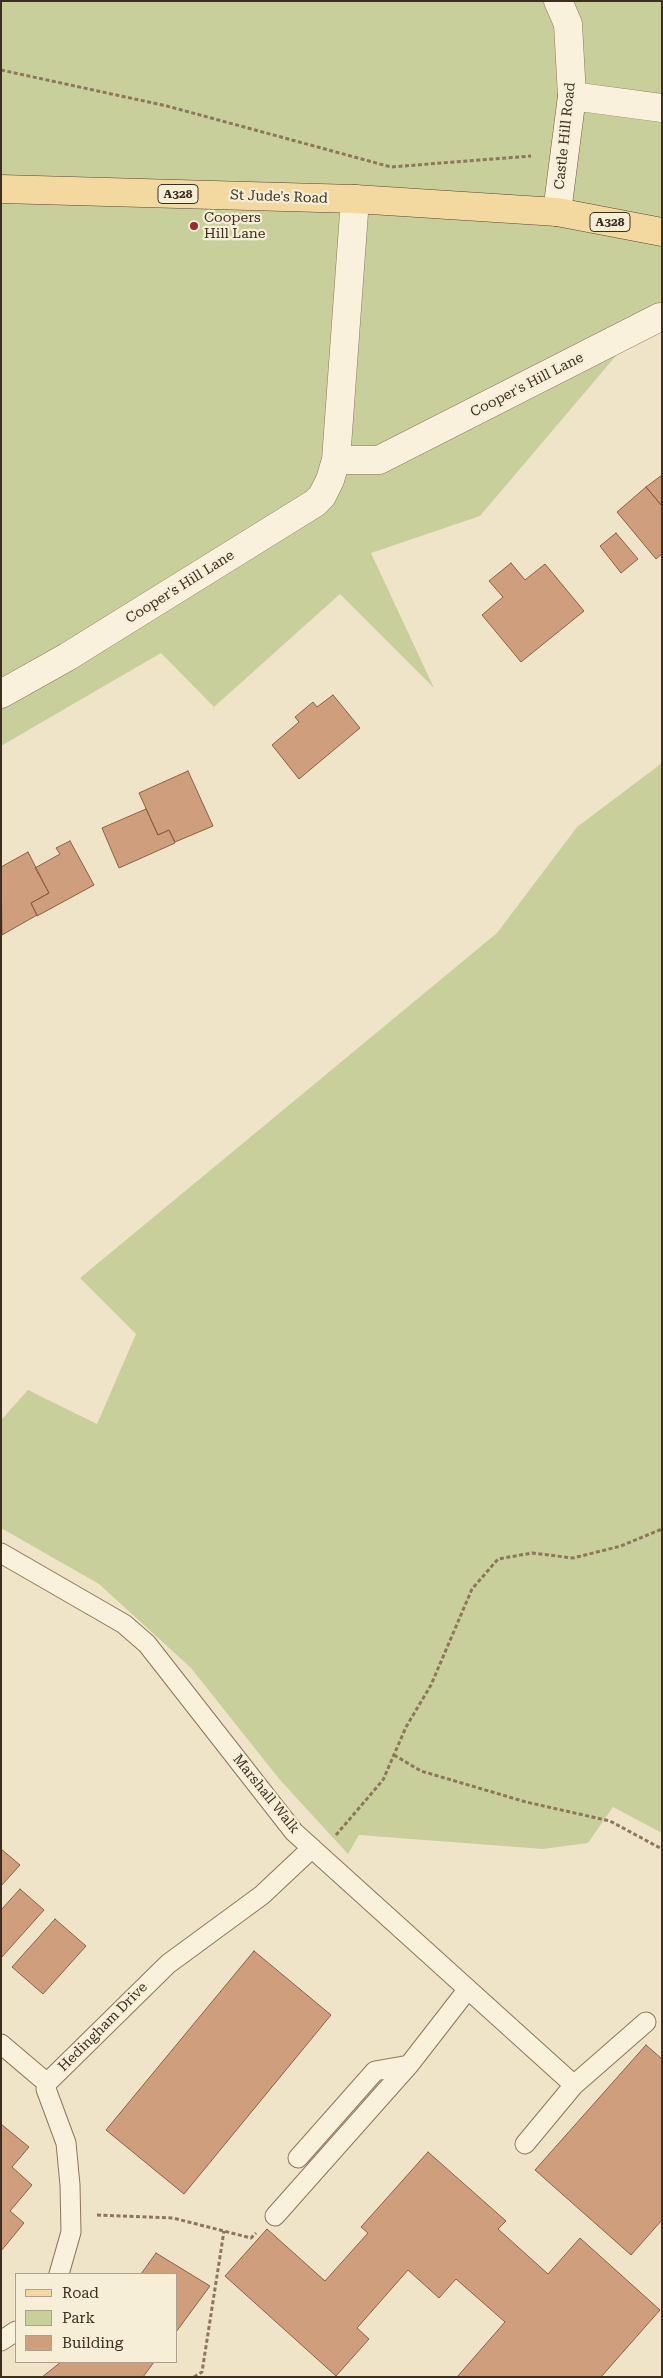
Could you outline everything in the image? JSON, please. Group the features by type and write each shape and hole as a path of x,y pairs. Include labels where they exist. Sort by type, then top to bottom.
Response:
{"main road":[{"name":"St Jude's Road","path":"1,188 356,199 557,212"},
{"name":"A328","path":"557,212 662,232"}],"street":[{"name":"Castle Hill Road","path":"557,212 572,96 568,24 558,1"},
{"path":"572,96 662,108"},
{"name":"Cooper's Hill Lane","path":"1,694 67,657 315,503 322,496 330,480 336,460 356,199"},
{"name":"Cooper's Hill Lane","path":"336,460 380,460 660,317"}],"lane":[{"name":"Marshall Walk","path":"1,1553 124,1624 147,1644 294,1832 574,2085"},
{"name":"Hedingham Drive","path":"59,2273 71,2232 71,2213 66,2143 46,2089 47,2083 168,1964 262,1895 316,1851"},
{"path":"275,2216 409,2064 468,1989"},
{"path":"525,2144 574,2085 646,2022"},
{"path":"1,2044 47,2083"},
{"path":"298,2158 375,2071 409,2064"},
{"path":"1,2341 15,2332"}],"path":[{"path":"1,70 167,106 391,168 564,153"},
{"path":"316,1851 382,1780 406,1727 430,1685 472,1589 498,1559 532,1553 573,1558 621,1546 662,1529"},
{"path":"394,1755 421,1771 526,1802 610,1821 662,1850"},
{"path":"71,2213 173,2218 251,2238 275,2216"},
{"path":"194,2377 202,2372 224,2231"}],"green space":[{"path":"1,1 662,1 662,305 659,305 480,516 371,553 434,688 340,594 214,707 161,653 1,746"},
{"path":"662,763 662,1833 613,1807 588,1843 543,1849 359,1835 348,1854 280,1780 191,1668 99,1584 1,1528 1,1420 28,1390 97,1424 136,1334 80,1278 497,933 577,827"}],"building":[{"path":"662,475 662,506 646,487"},
{"path":"646,487 662,506 662,554 656,559 617,512"},
{"path":"616,533 638,559 621,573 600,546"},
{"path":"511,563 525,580 545,564 584,611 521,662 482,615 503,597 489,581"},
{"path":"333,695 360,728 299,779 272,745 299,722 295,717 313,702 317,707"},
{"path":"188,771 213,826 175,842 169,830 158,835 139,793"},
{"path":"146,809 158,835 169,830 175,843 119,868 102,828"},
{"path":"70,841 94,885 37,916 31,903 49,893 35,868 60,854 56,848"},
{"path":"28,852 49,893 31,903 37,915 2,935 1,867"},
{"path":"1,1849 20,1865 1,1886"},
{"path":"20,1889 44,1910 1,1958 1,1910"},
{"path":"55,1919 86,1946 43,1994 12,1967"},
{"path":"254,1951 331,2015 184,2194 106,2130"},
{"path":"646,2045 662,2059 662,2220 631,2255 535,2170"},
{"path":"1,2124 29,2147 12,2167 32,2185 10,2211 24,2223 1,2251"},
{"path":"428,2152 506,2221 498,2229 548,2274 580,2238 660,2310 601,2377 457,2377 505,2322 456,2279 439,2298 408,2270 357,2328 369,2339 336,2376 225,2276 267,2229 325,2281 368,2233 361,2227"},
{"path":"156,2253 210,2286 178,2329 178,2273 142,2273"},
{"path":"60,2363 153,2363 143,2377 42,2377"}],"place":[{"name":"Coopers Hill Lane","path":"194,226"}]}
